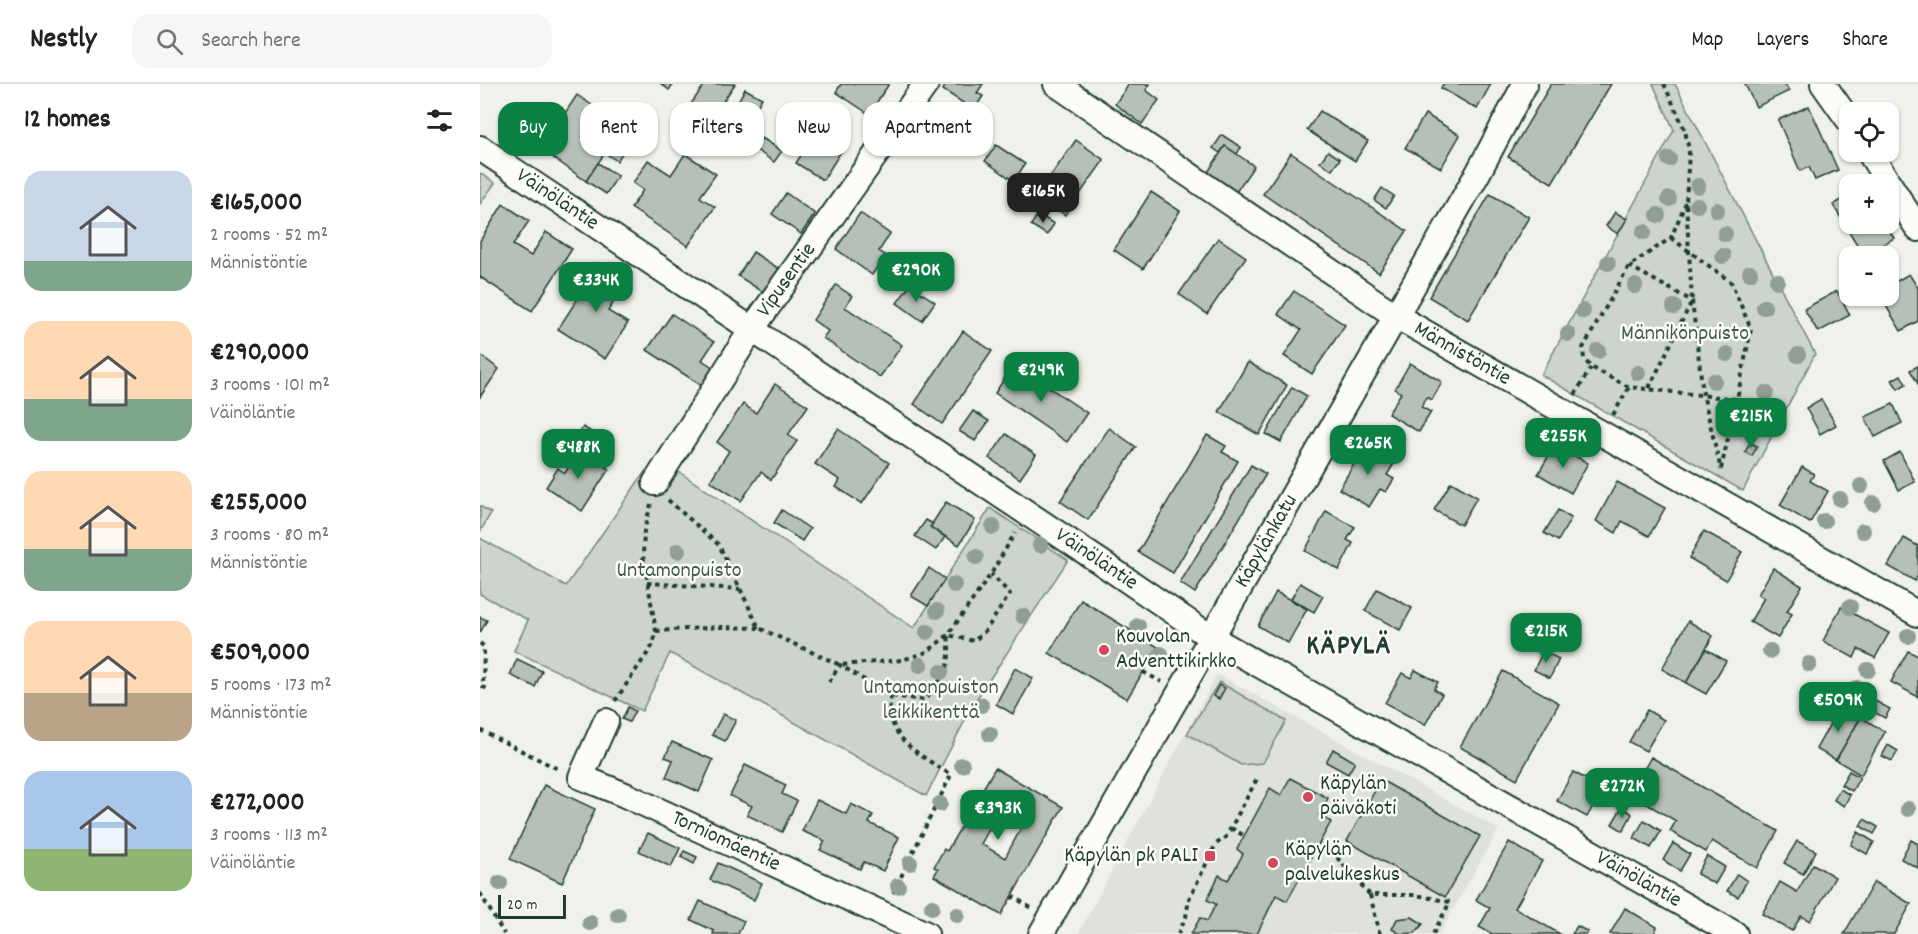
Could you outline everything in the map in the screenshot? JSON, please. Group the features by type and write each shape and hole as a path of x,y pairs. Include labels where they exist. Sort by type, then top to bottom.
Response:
{"street":[{"name":"Vipusentie","path":"655,487 752,329 926,84"},
{"name":"Männistöntie","path":"1056,84 1396,316 1918,614"},
{"name":"Käpylänkatu","path":"1039,923 1212,639 1478,173 1525,84"},
{"path":"1823,84 1839,107"},
{"name":"Väinöläntie","path":"480,148 1212,639 1735,934"},
{"path":"1875,162 1918,228"},
{"path":"581,777 606,721"},
{"name":"Torniomäentie","path":"581,777 635,799 926,934"}],"path":[{"path":"1664,84 1685,130 1689,151 1686,202 1692,301 1703,394 1721,470"},
{"path":"1686,202 1671,238 1629,266 1583,348 1584,359 1592,367 1629,387 1737,399"},
{"path":"1671,238 1690,249 1731,282 1750,330 1737,399 1713,498"},
{"path":"1629,266 1692,301"},
{"path":"1649,388 1692,301"},
{"path":"1565,412 1592,367"},
{"path":"1603,433 1629,387"},
{"path":"606,721 620,692 638,671 653,645 656,631 643,555 644,531 655,487 719,545 733,568 740,590 759,628"},
{"path":"840,665 902,660 927,652 948,635 991,574 1027,514"},
{"path":"948,635 974,640 986,630 1010,594 991,574"},
{"path":"647,583 740,590"},
{"path":"656,631 720,627 759,628 840,665 891,696 925,700 946,674 951,657 948,635"},
{"path":"480,643 484,646 483,687 488,689"},
{"path":"829,682 840,665"},
{"path":"1143,672 1163,682"},
{"path":"891,696 888,708 898,736 911,750 951,775 891,897"},
{"path":"480,730 568,774 581,777"},
{"path":"1178,934 1186,917 1189,899 1216,844 1226,837 1258,777"},
{"path":"1231,828 1243,835"},
{"path":"1325,844 1370,895 1380,934"},
{"path":"480,893 504,934"},
{"path":"1370,895 1416,896 1450,902 1433,934"},
{"path":"1011,898 1014,897 1039,923"}],"shaded area":[{"path":"1217,674 1499,829 1439,934 1078,934"}],"green space":[{"name":"Männikönpuisto","path":"1653,84 1675,84 1815,354 1743,491 1541,375 1674,130"},
{"path":"480,173 495,183 480,204"},
{"name":"Untamonpuisto","path":"646,470 669,486 679,472 914,628 990,508 1068,560 974,703 926,796 670,653 642,711 514,651 528,620 480,594 480,538 566,586"},
{"path":"480,506 491,513 480,532"},
{"path":"1219,682 1286,721 1263,763 1241,765 1187,734"}],"building":[{"path":"661,84 673,84 669,90"},
{"path":"705,84 735,84 723,102 692,102"},
{"path":"841,84 889,84 877,102 863,102 863,110 836,92"},
{"path":"946,84 983,84 977,93 983,96 979,102 962,102 943,90"},
{"path":"1129,84 1150,84 1146,90 1159,100 1142,124 1115,104"},
{"path":"1443,84 1491,84 1477,109 1441,88"},
{"path":"1551,84 1611,84 1552,183 1508,157"},
{"path":"1745,84 1785,84 1789,91 1756,107"},
{"path":"745,89 762,98 760,102 737,102"},
{"path":"577,95 587,102 580,102 580,156 603,156 586,181 551,156 568,156 568,108"},
{"path":"1809,106 1838,170 1815,180 1809,167 1800,171 1778,120"},
{"path":"1320,111 1368,141 1355,161 1307,130"},
{"path":"1425,114 1460,135 1441,168 1405,148"},
{"path":"1222,135 1241,147 1237,154 1225,146 1220,153 1213,148"},
{"path":"764,139 776,147 776,156 778,156 774,162 764,155"},
{"path":"1076,140 1104,160 1065,215 1037,195"},
{"path":"996,145 1025,164 1014,181 985,161 988,156 993,156"},
{"path":"1225,146 1254,166 1236,192 1208,172"},
{"path":"1328,151 1340,159 1332,170 1320,162"},
{"path":"1291,153 1407,231 1379,273 1263,194"},
{"path":"610,156 620,156 617,161"},
{"path":"684,156 688,156 716,174 700,197 715,207 688,246 631,208 643,190 633,183 648,160 671,175"},
{"path":"800,156 838,156 823,180 796,163"},
{"path":"598,163 618,176 606,194 586,181"},
{"path":"1382,188 1394,196 1386,208 1374,200"},
{"path":"1151,192 1180,211 1143,269 1114,250"},
{"path":"786,193 815,214 801,234 772,214"},
{"path":"1490,194 1529,217 1468,320 1429,297"},
{"path":"1839,201 1839,215 1833,205"},
{"path":"503,204 529,221 513,245 531,256 546,232 572,249 532,311 480,277 480,241"},
{"path":"1615,212 1627,219 1618,234 1606,226"},
{"path":"860,213 890,234 879,251 885,255 872,275 836,249"},
{"path":"1038,214 1054,224 1047,235 1031,225"},
{"path":"1851,234 1891,234 1894,238 1881,246 1858,246"},
{"path":"1218,238 1246,257 1207,314 1179,294"},
{"path":"753,252 781,270 766,294 738,276"},
{"path":"593,263 625,284 608,311 628,323 605,359 558,329 582,292 577,288"},
{"path":"1909,274 1918,288 1918,321 1901,331 1886,306 1899,306 1899,280"},
{"path":"836,285 852,296 845,307 902,345 880,377 823,338 828,331 813,320"},
{"path":"910,285 935,302 922,321 897,303"},
{"path":"1294,291 1345,325 1312,374 1284,356 1301,330 1278,314"},
{"path":"1837,291 1839,306 1845,306 1850,315 1818,332 1804,309"},
{"path":"672,314 714,342 702,360 714,368 702,386 647,350"},
{"path":"963,331 992,351 942,424 914,404"},
{"path":"480,355 499,369 480,397"},
{"path":"1248,362 1287,385 1259,435 1219,412"},
{"path":"1410,363 1442,382 1432,400 1427,397 1421,407 1431,412 1419,432 1388,414 1401,393 1395,389"},
{"path":"1014,364 1087,413 1067,442 995,393"},
{"path":"1918,366 1918,384 1910,370"},
{"path":"1901,375 1906,384 1898,389 1892,380"},
{"path":"775,384 808,406 788,435 797,441 771,480 761,472 741,501 710,481 729,451 717,442 743,404 756,413"},
{"path":"1292,387 1307,396 1281,442 1266,434"},
{"path":"1821,399 1836,425 1820,434 1806,408"},
{"path":"1893,404 1902,423 1875,437 1865,417"},
{"path":"973,411 989,421 975,441 959,431"},
{"path":"583,427 614,446 602,465 579,450 576,455 569,451"},
{"path":"1109,428 1136,447 1088,520 1060,501"},
{"path":"838,429 889,463 862,504 836,487 840,480 815,464"},
{"path":"1006,434 1036,455 1020,479 989,458"},
{"path":"1207,435 1226,446 1222,452 1238,461 1173,573 1138,552"},
{"path":"1750,443 1757,446 1752,456 1745,452"},
{"path":"1366,444 1395,462 1387,475 1394,479 1386,492 1380,489 1369,507 1339,489"},
{"path":"1555,445 1588,463 1571,493 1538,474"},
{"path":"579,450 609,469 582,511 546,487 558,468 565,473"},
{"path":"1900,452 1915,482 1899,490 1884,461"},
{"path":"1251,465 1266,474 1195,593 1180,583"},
{"path":"1802,467 1814,474 1810,481 1828,491 1810,523 1780,505"},
{"path":"1451,482 1477,497 1461,525 1434,510"},
{"path":"1617,482 1665,508 1649,536 1622,521 1616,533 1596,521"},
{"path":"946,502 975,520 959,545 930,527"},
{"path":"782,510 810,529 802,541 774,523"},
{"path":"1558,510 1571,518 1558,541 1544,533"},
{"path":"1326,511 1355,527 1347,540 1353,543 1339,570 1305,551"},
{"path":"926,520 933,524 930,527 945,537 936,550 915,536"},
{"path":"1704,531 1742,552 1726,580 1689,558"},
{"path":"1904,538 1918,546 1918,575 1915,581 1888,566"},
{"path":"929,568 945,579 928,606 911,596"},
{"path":"1773,568 1802,586 1787,611 1792,614 1778,638 1750,622 1764,598 1758,595"},
{"path":"1300,583 1323,596 1314,612 1291,599"},
{"path":"1377,589 1412,608 1400,630 1365,611"},
{"path":"1276,592 1307,609 1288,643 1258,626"},
{"name":"Kouvolan Adventtikirkko","path":"1081,600 1158,647 1127,699 1049,653"},
{"path":"1841,607 1889,633 1875,658 1858,649 1854,658 1823,641"},
{"path":"480,617 487,620 480,633"},
{"path":"1688,621 1713,636 1686,683 1662,669"},
{"path":"1706,649 1726,661 1706,694 1686,683"},
{"path":"1543,651 1559,659 1550,678 1534,670"},
{"path":"1908,651 1918,656 1918,697 1891,682"},
{"path":"517,659 542,671 535,687 510,675"},
{"path":"1015,668 1033,678 1013,714 996,704"},
{"path":"1415,670 1438,682 1434,689 1442,694 1425,725 1385,703 1402,673 1411,678"},
{"path":"1503,671 1559,703 1517,779 1460,747"},
{"path":"1219,685 1225,688 1219,699 1213,696"},
{"path":"1875,701 1890,709 1885,718 1870,710"},
{"path":"1840,706 1861,717 1836,760 1816,749"},
{"path":"628,707 635,711 629,722 622,719"},
{"path":"1647,710 1664,720 1646,751 1629,742"},
{"path":"723,714 736,720 725,741 712,735"},
{"path":"1861,717 1885,732 1861,775 1836,760"},
{"path":"672,742 713,760 699,792 666,777 673,760 665,757"},
{"path":"1888,745 1898,751 1892,761 1882,756"},
{"path":"1333,749 1355,762 1348,774 1326,762"},
{"path":"1651,757 1778,831 1757,868 1712,841 1706,852 1670,831 1676,821 1630,794"},
{"path":"745,765 786,785 782,794 797,801 782,832 747,815 752,806 730,796"},
{"path":"995,768 1063,807 1001,915 934,876 938,869 934,867 944,849 947,851","holes":["1004,802 1020,811 1013,823 1021,828 1005,858 981,844"]},
{"path":"1849,771 1860,777 1852,791 1841,785"},
{"path":"1573,772 1603,788 1587,817 1557,801"},
{"name":"Käpylän palvelukeskus","path":"1290,778 1328,798 1319,815 1331,822 1287,901 1276,895 1257,934 1191,934 1200,918 1207,921 1216,904 1207,900 1219,875 1228,880 1233,872 1243,854 1237,849 1270,788 1281,795"},
{"name":"Käpylän palvelukeskus","path":"1381,780 1480,836 1445,897 1347,841"},
{"path":"544,785 595,809 562,883 510,859"},
{"path":"1840,789 1850,795 1844,806 1834,800"},
{"path":"817,800 846,814 851,804 873,815 869,823 899,837 883,871 864,862 860,869 820,850 825,841 802,831"},
{"path":"1622,807 1632,814 1623,831 1612,824"},
{"path":"1864,819 1878,827 1874,834 1860,826"},
{"path":"1644,820 1661,831 1651,848 1634,838"},
{"path":"1858,832 1874,842 1867,854 1851,845"},
{"path":"648,833 680,848 671,867 639,851"},
{"path":"1911,840 1918,844 1918,868 1901,859"},
{"path":"1797,841 1816,851 1803,874 1784,863"},
{"path":"1509,842 1542,861 1515,908 1560,934 1492,934 1479,927 1490,908 1476,900"},
{"path":"1673,843 1690,854 1680,871 1663,860"},
{"path":"684,851 697,857 694,864 681,857"},
{"path":"1707,856 1725,867 1715,884 1697,874"},
{"path":"718,863 762,883 754,900 710,880"},
{"path":"1813,864 1835,877 1810,921 1801,916 1792,931 1762,914 1780,882 1797,892"},
{"path":"1737,874 1747,881 1738,897 1727,891"},
{"path":"1874,882 1911,904 1894,934 1844,934"},
{"path":"700,901 744,921 738,934 713,934 714,931 691,920"},
{"path":"1625,908 1657,927 1654,934 1610,934"},
{"path":"1412,917 1423,924 1415,933 1400,934 1392,929 1397,919"},
{"path":"1577,926 1588,932 1572,934"}],"place":[{"name":"Kouvolan Adventtikirkko","path":"1104,650"},
{"name":"Käpylän päiväkoti","path":"1308,797"},
{"name":"Käpylän pk PALI","path":"1210,856"},
{"name":"Käpylän palvelukeskus","path":"1273,863"}],"district":[{"name":"KÄPYLÄ","path":"1349,648"}],"park label":[{"name":"Untamonpuiston leikkikenttä","path":"931,700"}]}
